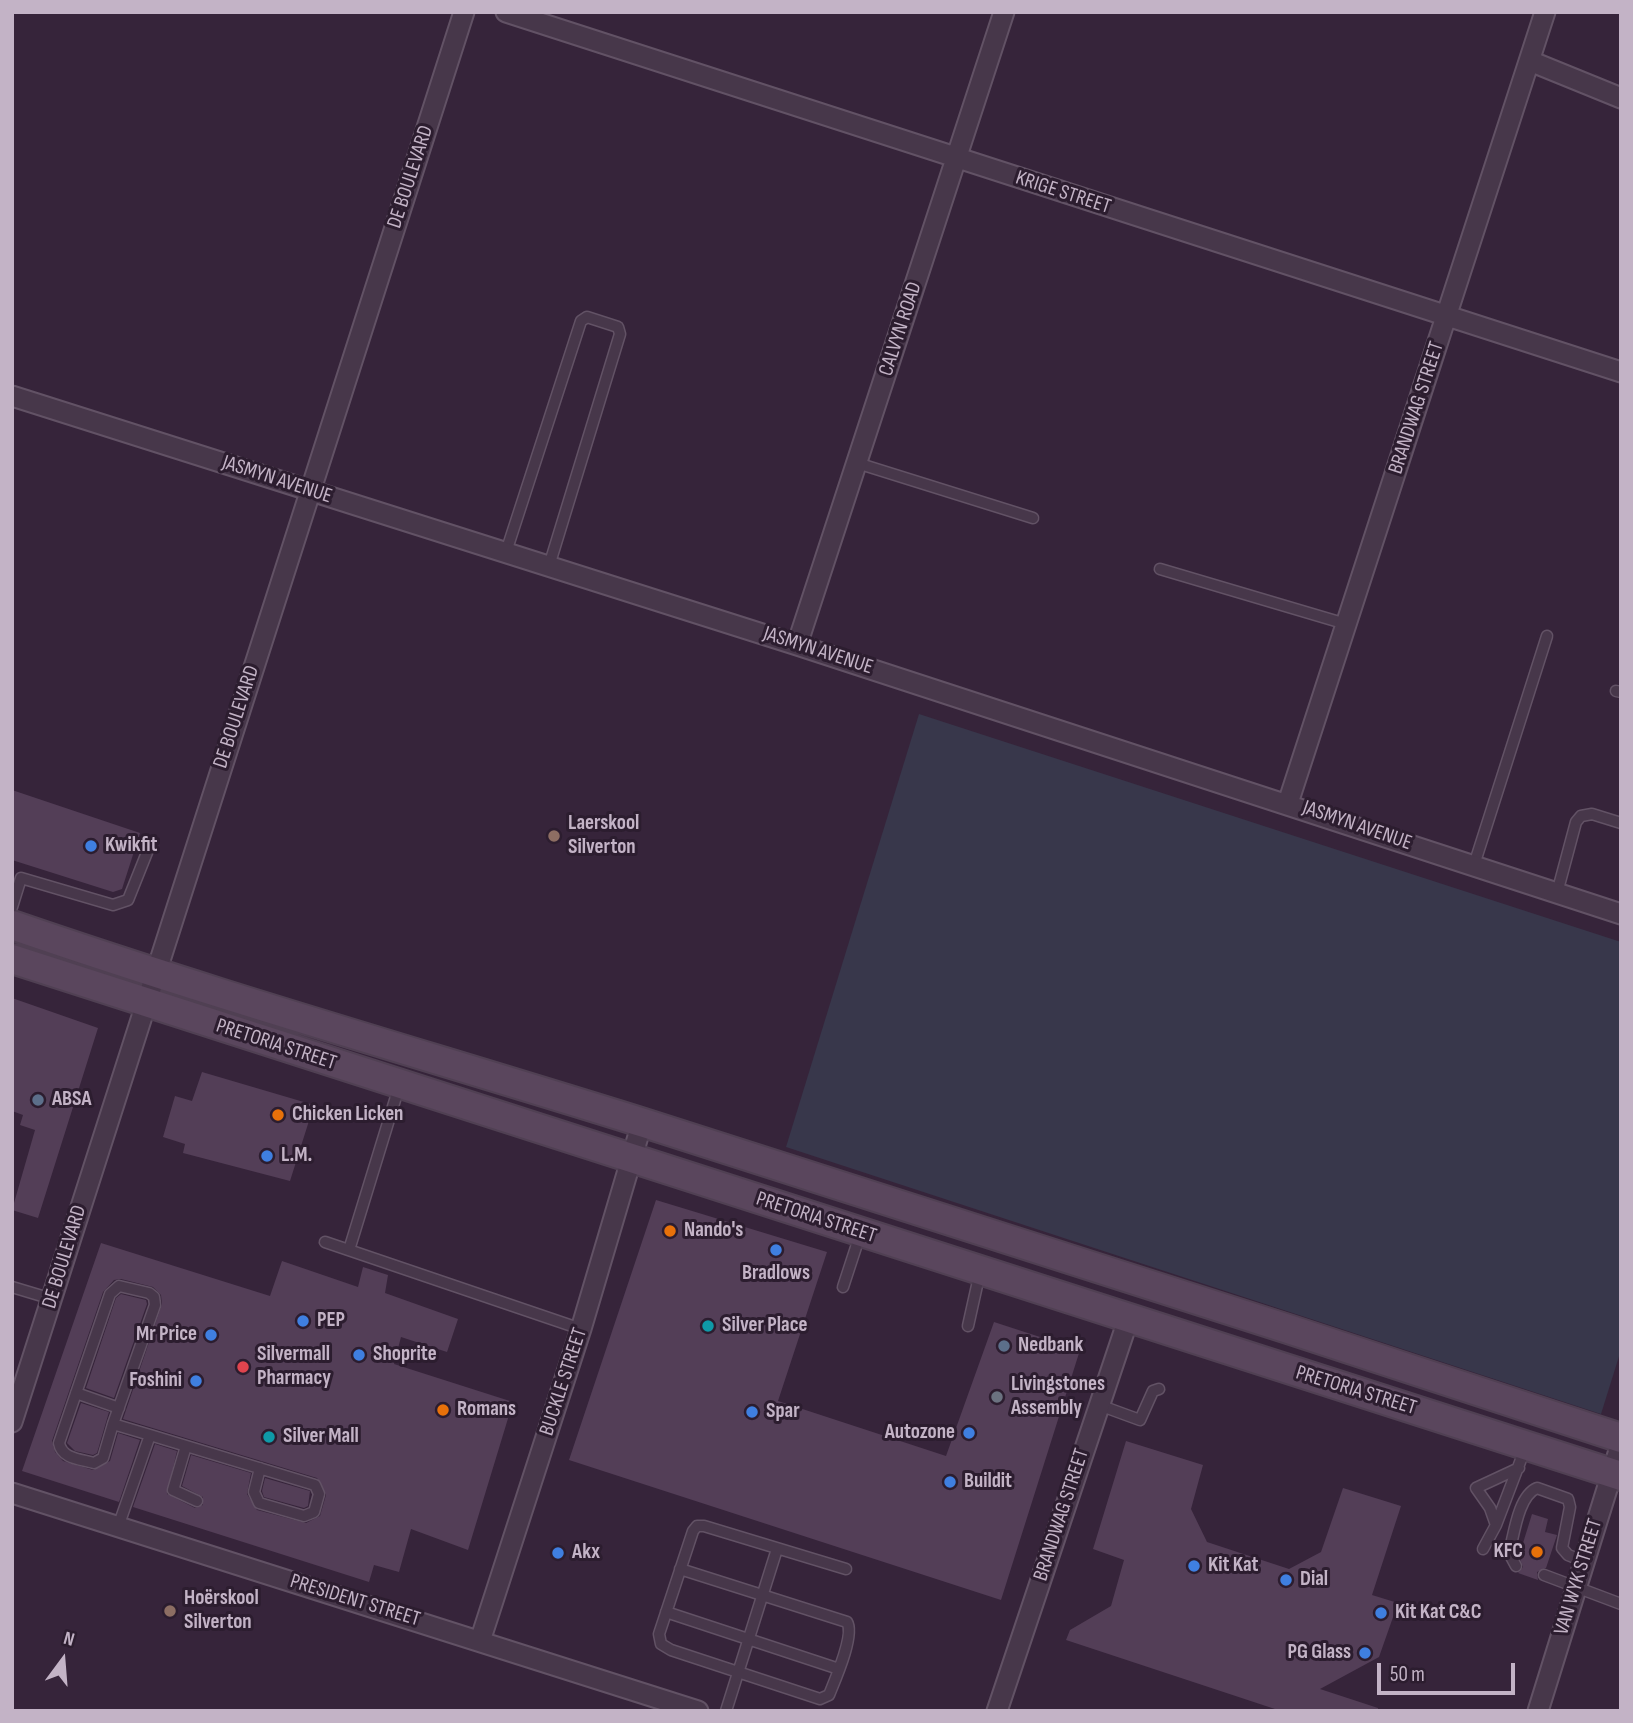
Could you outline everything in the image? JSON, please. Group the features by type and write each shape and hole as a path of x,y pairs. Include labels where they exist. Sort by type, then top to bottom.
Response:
{"main road":[{"name":"PRETORIA STREET","path":"12,925 155,974 706,1143 1621,1438"},
{"name":"PRETORIA STREET","path":"12,959 980,1271 1522,1457 1616,1474"},
{"path":"706,1143 719,1161 733,1172 961,1250 978,1261 980,1271"}],"street":[{"name":"DE BOULEVARD","path":"12,1422 144,1003 464,12"},
{"name":"KRIGE STREET","path":"506,12 1621,372"},
{"name":"CALVYN ROAD","path":"797,645 1004,12"},
{"name":"BRANDWAG STREET","path":"1288,803 1545,12"},
{"path":"1530,61 1621,97"},
{"name":"JASMYN AVENUE","path":"12,396 1288,803 1621,914"},
{"name":"BUCKLE STREET","path":"480,1641 581,1329 642,1123"},
{"name":"BRANDWAG STREET","path":"998,1711 1128,1320"},
{"name":"VAN WYK STREET","path":"1543,1710 1583,1561 1616,1474 1621,1444"},
{"name":"PRESIDENT STREET","path":"12,1493 698,1711"}],"lane":[{"path":"506,552 581,321 587,317 621,330 549,566"},
{"path":"857,463 1033,518"},
{"path":"1160,569 1346,624"},
{"path":"1474,865 1547,636"},
{"path":"1558,893 1576,822 1581,816 1592,814 1621,823"},
{"path":"12,907 16,877 113,905 128,900 148,850"},
{"path":"349,1251 400,1084"},
{"path":"843,1287 861,1232"},
{"path":"325,1242 581,1329"},
{"path":"968,1326 980,1271"},
{"path":"12,1287 52,1299"},
{"path":"114,1287 149,1293 155,1305 100,1462 94,1463 64,1454 59,1443 76,1393 114,1287"},
{"path":"1098,1405 1140,1420 1153,1391 1159,1389"},
{"path":"76,1393 118,1408"},
{"path":"113,1424 260,1468 314,1485 319,1494 314,1512 304,1516 260,1503 254,1492 260,1468"},
{"path":"118,1527 150,1435"},
{"path":"186,1446 173,1490 197,1501"},
{"path":"1496,1525 1490,1508 1476,1488 1522,1457"},
{"path":"1483,1549 1496,1525 1522,1457"},
{"path":"1516,1566 1509,1553 1514,1532 1527,1494 1537,1488 1568,1499 1570,1507 1562,1548 1568,1555 1583,1561"},
{"path":"680,1569 847,1622 850,1632 839,1669 826,1699 738,1674 661,1644 659,1633 680,1569 697,1527 704,1525 846,1569"},
{"path":"726,1711 777,1549"},
{"path":"1544,1575 1621,1604"},
{"path":"666,1612 839,1669"}],"shaded area":[{"path":"919,714 1621,942 1621,1350 1601,1414 786,1147"}],"building":[{"path":"12,790 140,833 122,889 113,892 12,860"},
{"path":"12,998 98,1028 38,1218 12,1210 35,1130 20,1125 23,1115 12,1111"},
{"path":"202,1072 314,1105 290,1181 183,1153 185,1144 163,1137 175,1096 192,1101"},
{"name":"Silver Place","path":"656,1200 827,1252 778,1401 946,1456 994,1322 1080,1350 1001,1600 569,1460"},
{"name":"Silver Mall","path":"101,1243 270,1296 282,1261 358,1287 363,1267 388,1275 385,1293 458,1319 447,1352 401,1337 394,1364 513,1402 468,1550 411,1529 399,1572 374,1565 369,1582 133,1507 155,1444 177,1451 167,1494 195,1508 203,1505 203,1497 182,1486 191,1455 251,1473 247,1494 257,1510 306,1523 320,1516 326,1495 317,1478 123,1419 162,1304 161,1295 153,1287 121,1279 114,1280 103,1292 52,1441 55,1452 63,1461 93,1470 110,1461 118,1433 140,1440 119,1502 22,1471"},
{"path":"121,1294 146,1300 147,1304 114,1398 86,1388 116,1298"},
{"path":"81,1403 109,1412 97,1453 93,1455 75,1451 67,1443"},
{"path":"1126,1441 1203,1465 1191,1509 1207,1542 1289,1569 1321,1552 1343,1488 1401,1506 1372,1595 1398,1603 1379,1657 1320,1689 1378,1708 1378,1711 1281,1711 1066,1640 1070,1630 1111,1606 1124,1560 1093,1549"},
{"path":"265,1478 310,1491 308,1506 304,1508 264,1497 262,1491"},
{"path":"1532,1514 1548,1519 1545,1532 1557,1535 1546,1568 1537,1572 1538,1580 1518,1573 1523,1567 1519,1556"}],"place":[{"name":"Laerskool Silverton","path":"554,836"},
{"name":"Kwikfit","path":"91,846"},
{"name":"ABSA","path":"38,1100"},
{"name":"Chicken Licken","path":"278,1115"},
{"name":"L.M.","path":"267,1156"},
{"name":"Nando's","path":"670,1231"},
{"name":"Bradlows","path":"776,1250"},
{"name":"PEP","path":"303,1321"},
{"name":"Silver Place","path":"708,1326"},
{"name":"Mr Price","path":"211,1335"},
{"name":"Nedbank","path":"1004,1346"},
{"name":"Shoprite","path":"359,1355"},
{"name":"Silvermall Pharmacy","path":"243,1367"},
{"name":"Foshini","path":"196,1381"},
{"name":"Livingstones Assembly","path":"997,1397"},
{"name":"Romans","path":"443,1410"},
{"name":"Spar","path":"752,1412"},
{"name":"Autozone","path":"969,1433"},
{"name":"Silver Mall","path":"269,1437"},
{"name":"Buildit","path":"950,1482"},
{"name":"KFC","path":"1537,1552"},
{"name":"Akx","path":"558,1553"},
{"name":"Kit Kat","path":"1194,1566"},
{"name":"Dial","path":"1286,1580"},
{"name":"Hoërskool Silverton","path":"170,1611"},
{"name":"Kit Kat C&C","path":"1381,1613"},
{"name":"PG Glass","path":"1365,1653"}]}
